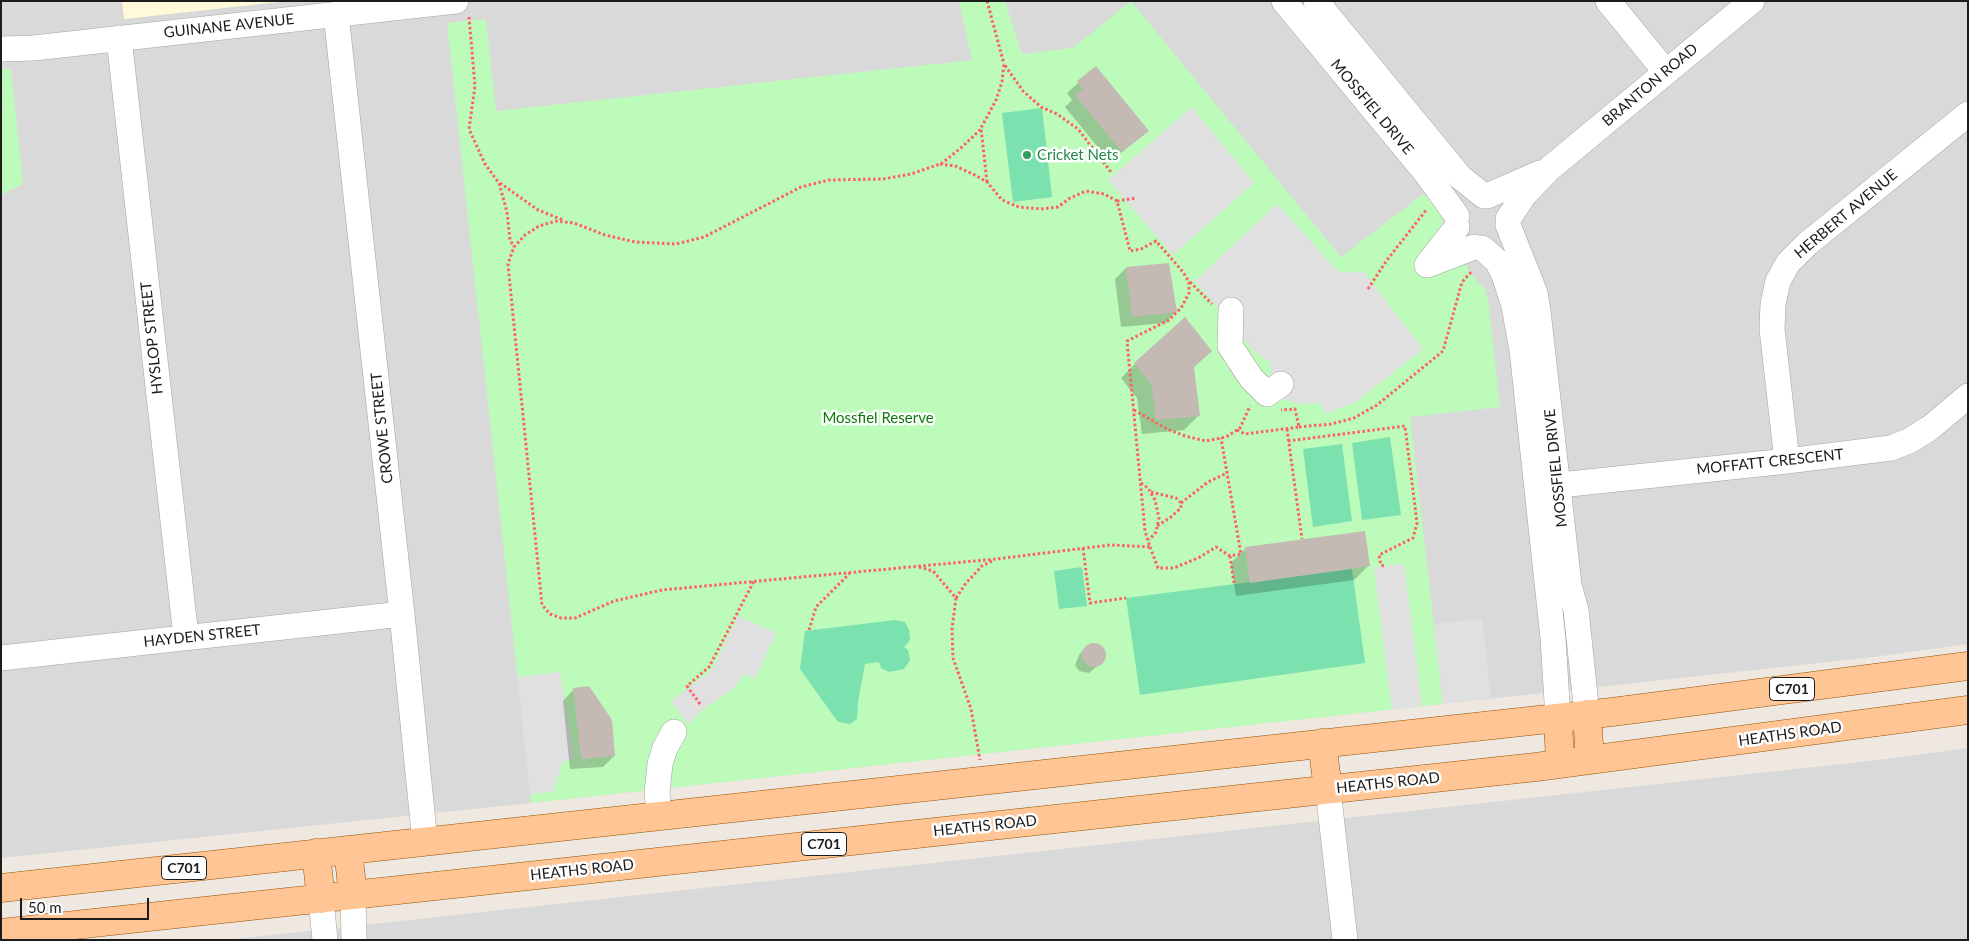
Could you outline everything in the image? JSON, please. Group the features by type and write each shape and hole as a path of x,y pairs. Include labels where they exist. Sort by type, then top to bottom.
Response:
{"main road":[{"name":"C701","path":"1,888 1558,718 1968,666"},
{"name":"HEATHS ROAD","path":"1,933 1560,764 1968,710"},
{"path":"1587,714 1590,760"},
{"path":"1558,718 1560,764"},
{"path":"1322,743 1328,789"},
{"path":"348,850 353,895"},
{"path":"316,854 321,899"}],"street":[{"name":"MOSSFIEL DRIVE","path":"1284,1 1426,173 1457,221"},
{"name":"MOSSFIEL DRIVE","path":"1316,1 1455,171 1485,196"},
{"path":"1608,1 1665,71"},
{"name":"BRANTON ROAD","path":"1508,222 1524,195 1549,169 1665,71 1752,1"},
{"name":"GUINANE AVENUE","path":"1,49 34,48 336,14 462,6"},
{"name":"CROWE STREET","path":"336,14 425,842"},
{"name":"HYSLOP STREET","path":"119,38 186,637"},
{"name":"HERBERT AVENUE","path":"1787,461 1772,329 1773,304 1778,281 1788,263 1807,244 1968,114"},
{"name":"BRANTON ROAD","path":"1485,196 1549,169"},
{"path":"1485,196 1501,204 1508,222 1502,239 1497,244 1475,254 1427,265 1457,221 1461,208 1467,201 1475,197 1485,196"},
{"path":"1457,221 1462,239 1475,254"},
{"name":"MOSSFIEL DRIVE","path":"1508,222 1537,303 1558,718"},
{"name":"MOSSFIEL DRIVE","path":"1475,254 1497,261 1504,275 1514,306 1547,486 1576,610 1587,714"},
{"path":"1222,310 1230,346 1251,378 1266,394 1281,384"},
{"name":"MOFFATT CRESCENT","path":"1547,486 1787,461 1891,448 1909,441 1930,428 1968,396"},
{"name":"HAYDEN STREET","path":"1,658 402,614"},
{"path":"659,816 657,792 660,764 665,748 674,732"},
{"path":"1328,789 1345,940"},
{"path":"353,895 354,940"},
{"path":"321,899 325,940"}],"path":[{"path":"987,1 1004,64 1023,91 1041,107 1057,114 1078,129 1111,172"},
{"path":"462,6 475,86 469,129 485,164 499,183 538,210 605,235 635,242 676,244 704,237 801,187 829,180 893,178 940,164 962,147 981,128 996,100 1002,82 1004,64"},
{"path":"981,128 987,182"},
{"path":"940,164 955,166 987,182 1002,200 1019,207 1040,209 1058,207 1070,198 1086,191 1104,194 1117,201 1136,198"},
{"path":"499,183 507,212 510,240 514,248"},
{"path":"1117,201 1130,251 1140,249 1156,241 1183,272 1189,282 1212,304 1222,310"},
{"path":"1368,289 1387,260 1431,203"},
{"path":"568,222 556,221 539,226 525,235 514,248 508,264 542,605 550,614 561,618 575,618 614,601 662,590 996,559 1110,545 1150,547"},
{"path":"1237,430 1245,434 1331,424 1354,418 1377,405 1443,351 1462,282 1472,270 1475,254"},
{"path":"1189,282 1188,293 1181,308 1170,320 1127,341 1145,530 1158,568 1174,568 1200,557 1216,547 1230,556 1240,554 1221,438"},
{"path":"1134,410 1185,436 1206,440 1226,437 1240,428 1252,403 1256,406"},
{"path":"1277,410 1295,409 1299,427"},
{"path":"1288,441 1404,426 1417,524 1413,538 1379,555 1381,565 1384,566"},
{"path":"1287,429 1302,539"},
{"path":"1180,503 1208,482 1227,473"},
{"path":"1141,483 1155,500 1159,518 1156,532 1148,541"},
{"path":"1150,492 1176,498 1180,503 1181,508 1171,518 1157,526"},
{"path":"1083,548 1090,603 1126,598"},
{"path":"1230,556 1234,583"},
{"path":"984,780 971,709 953,658 952,629 956,598 966,583 982,566 996,559"},
{"path":"916,567 933,571 956,598"},
{"path":"809,630 816,606 850,573"},
{"path":"700,704 687,686 709,668 754,582"}],"shaded area":[{"path":"1,1 1968,1 1968,644 1874,657 531,803 1,858"},
{"path":"122,1 287,1 124,19"},
{"path":"1192,107 1254,183 1173,255 1108,180"},
{"path":"1277,204 1337,270 1344,273 1363,271 1423,349 1357,401 1326,414 1320,403 1298,404 1282,398 1272,386 1270,362 1255,352 1195,281"},
{"path":"1404,564 1422,706 1392,710 1374,567"},
{"path":"738,616 776,633 755,679 744,674 732,690 701,711 688,724 671,701 712,670"},
{"path":"1482,619 1491,698 1443,704 1434,624"},
{"path":"560,672 574,758 563,761 553,792 530,794 518,677"},
{"path":"1968,748 1968,940 226,940 1878,760"}],"green space":[{"name":"Mossfiel Reserve","path":"959,1 1005,1 1022,54 1073,48 1131,1 1341,257 1423,194 1441,207 1443,228 1473,277 1485,289 1488,299 1500,407 1410,417 1443,704 531,803 447,23 486,19 496,111 972,60"},
{"path":"1,69 11,69 23,184 1,195"},
{"name":"Cricket Nets","path":"1042,108 1052,197 1013,202 1002,113"},
{"path":"1390,437 1401,515 1362,520 1352,443"},
{"path":"1342,444 1352,521 1313,527 1303,449"},
{"path":"1082,567 1087,606 1059,609 1054,571"},
{"path":"1352,569 1365,663 1140,695 1126,598"},
{"path":"895,620 905,622 909,630 910,640 904,647 908,650 910,660 904,669 889,672 881,668 879,662 865,664 857,719 850,724 838,722 800,669 805,631"}],"building":[{"path":"1096,66 1149,131 1122,152 1075,95 1083,89 1077,81"},
{"path":"1169,263 1177,312 1132,317 1126,267"},
{"path":"1185,317 1212,351 1194,367 1200,416 1156,420 1151,384 1134,363"},
{"path":"1365,531 1370,566 1250,583 1245,547"},
{"path":"1094,643 1103,646 1106,655 1103,664 1094,667 1085,664 1082,655 1085,646"},
{"path":"589,686 612,720 615,756 581,759 573,688"}],"place":[{"name":"Cricket Nets","path":"1027,155"}]}
